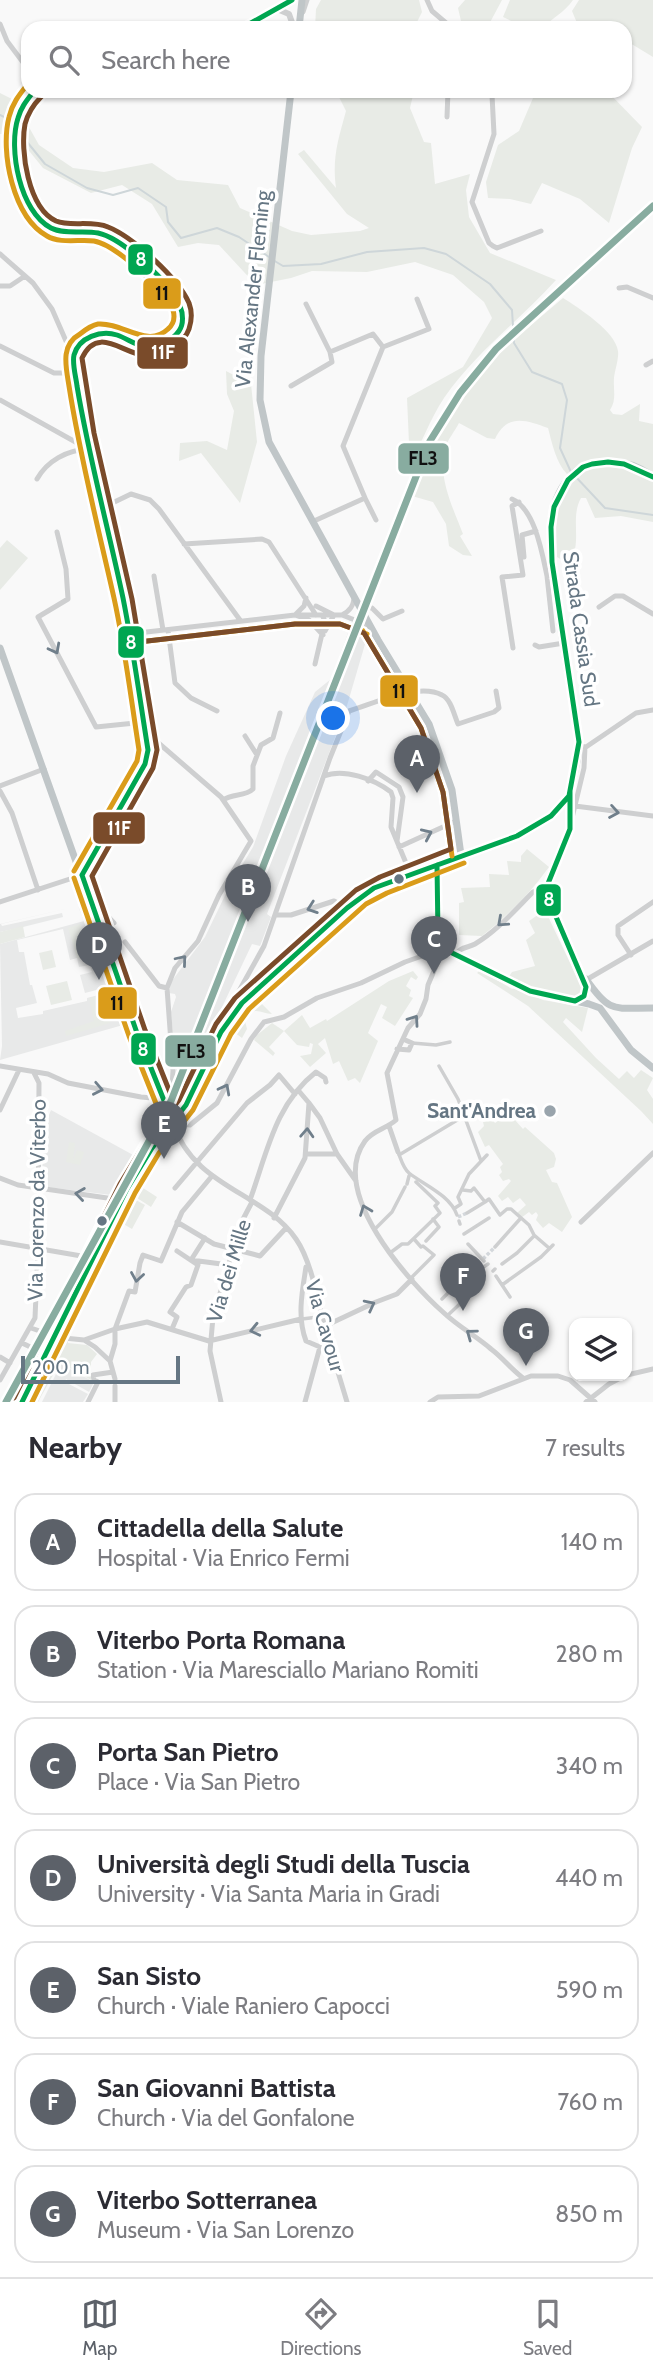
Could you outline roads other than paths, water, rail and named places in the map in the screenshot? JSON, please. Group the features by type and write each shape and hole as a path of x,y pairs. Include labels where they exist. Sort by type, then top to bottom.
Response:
{"main road":[{"path":"299,21 302,0"},
{"name":"Via Alexander Fleming","path":"290,98 259,383 263,416 269,442 370,626 429,724 449,774 461,855"},
{"name":"Strada Cassia Sud","path":"569,796 582,746 551,575 552,515 569,477 585,466 602,462 622,463 634,466 653,477"},
{"path":"0,648 173,1124"},
{"path":"22,1402 28,1387 43,1366 45,1354 121,1200 152,1148 186,1105 223,1029 242,1003 347,908 374,888 526,832 551,816 569,796"},
{"path":"569,796 571,821 545,885 545,896 586,987 582,999 575,1001"},
{"path":"551,816 562,814 571,821"},
{"path":"438,865 438,935 441,950 456,954 530,991 600,1008 631,1050 653,1068"},
{"path":"580,972 603,1002 620,1009 653,1008"},
{"path":"615,1027 612,1017 614,1012 620,1009"}],"street":[{"path":"275,9 285,0"},
{"path":"254,21 292,0"},
{"path":"300,18 307,0"},
{"path":"427,0 432,11 444,21"},
{"path":"275,9 283,10 294,21"},
{"path":"0,24 7,41 21,60"},
{"path":"25,98 17,104 8,125 12,171 20,189 44,225 52,229 103,234 123,245 170,289 182,311 179,331 159,345 147,347 114,334 98,332 79,344 73,357"},
{"path":"447,117 448,98"},
{"path":"492,98 494,134 473,195 475,210 493,246 497,248 541,231"},
{"path":"0,254 25,276 52,309 73,357 88,449 129,634 148,738 145,764 82,875 0,902"},
{"path":"0,286 10,286 25,276"},
{"path":"619,288 627,287 653,298"},
{"path":"376,520 343,446 383,347 429,329 416,299"},
{"path":"291,386 332,362 330,352 306,304"},
{"path":"330,352 373,334 383,347"},
{"path":"0,346 54,373 75,373"},
{"path":"0,400 88,449"},
{"path":"37,479 45,465 77,450 88,449"},
{"path":"102,508 131,494 150,500 241,617"},
{"path":"314,521 365,498"},
{"path":"512,499 519,502 536,531 551,575 553,631"},
{"path":"513,648 502,577 523,575 512,506 519,502"},
{"path":"525,563 523,535 536,531"},
{"path":"57,532 66,569 68,599 38,617 96,727 145,722"},
{"path":"184,544 262,539 269,541 306,598 310,609 325,621 315,664"},
{"path":"154,576 175,684 191,698 217,711"},
{"path":"349,615 354,594"},
{"path":"599,607 615,596 623,596 653,614"},
{"path":"306,598 334,615"},
{"path":"296,615 304,606 306,598"},
{"path":"316,606 319,615 317,628"},
{"path":"227,622 232,607"},
{"path":"129,634 227,622 241,617 254,619 296,615 349,615 372,608 383,619 402,611"},
{"path":"296,615 309,620 323,635"},
{"path":"323,635 334,615"},
{"path":"349,615 370,626"},
{"path":"535,646 564,643"},
{"path":"0,679 9,676"},
{"path":"223,1029 234,1000 260,957 349,711 421,690 442,695 448,701 458,724 499,708 496,691"},
{"path":"571,821 584,768 582,746 636,713 653,710"},
{"path":"223,800 229,796 249,793 253,789 253,766 261,745 273,738 280,713"},
{"path":"245,736 257,755"},
{"path":"0,1066 48,1074 68,1083 141,1097 163,1099 172,1089 167,988 175,968 198,942 219,895 251,841 223,800 155,740 148,738"},
{"path":"38,890 12,813 0,789 44,769"},
{"path":"324,776 341,772 391,792 391,827 411,875"},
{"path":"368,781 376,772 399,787 403,797 398,845"},
{"path":"575,806 653,817"},
{"path":"398,845 456,821"},
{"path":"82,875 91,880 100,908 114,923"},
{"path":"456,954 458,949 478,942 533,892 540,891 545,896"},
{"path":"275,915 291,915 334,901 347,908"},
{"path":"631,954 618,935 618,926 653,902"},
{"path":"586,980 653,940"},
{"path":"125,942 159,986 167,988"},
{"path":"173,1124 190,1125 217,1103 251,1039 264,1022 284,1017 317,998 441,950"},
{"path":"441,950 420,1014 402,1039 387,1073 396,1120 366,1139 359,1155 357,1183 361,1202 374,1230 390,1253 447,1316 493,1350 507,1366 523,1378"},
{"path":"402,1039 436,1045 450,1042"},
{"path":"397,1049 409,1050 412,1042"},
{"path":"439,1066 458,1099 481,1161"},
{"path":"0,1110 19,1070"},
{"path":"297,1092 300,1084 316,1072 325,1078 326,1082"},
{"name":"Via Lorenzo da Viterbo","path":"31,1328 35,1318 38,1249 39,1083 34,1073"},
{"path":"175,1188 247,1103 279,1075 309,1103 320,1118 337,1154 357,1183"},
{"name":"Via dei Mille","path":"209,1341 213,1317 233,1248 251,1201 273,1127 297,1092"},
{"path":"274,1218 306,1154 309,1103"},
{"path":"398,1154 464,1116"},
{"name":"Via Cavour","path":"173,1124 177,1135 197,1162 212,1176 274,1218 295,1238 307,1265 346,1402"},
{"path":"389,1126 406,1170 455,1208 457,1215"},
{"path":"581,1222 653,1153"},
{"path":"306,1154 337,1154"},
{"path":"455,1208 461,1203 459,1199 467,1177 487,1155"},
{"path":"114,1402 114,1379 110,1361 115,1344 115,1329 129,1291 135,1292 140,1263 144,1255 161,1261 182,1212 212,1176"},
{"path":"0,1178 18,1185 121,1200"},
{"path":"374,1230 386,1220 412,1179 438,1203 435,1206 440,1213 408,1244 401,1244 390,1253"},
{"path":"462,1190 474,1188 485,1202"},
{"path":"467,1213 489,1199 500,1215 511,1209 529,1225 534,1236 551,1246 541,1257 502,1285"},
{"path":"460,1225 464,1234 489,1218"},
{"path":"414,1239 421,1247 424,1244 439,1227 433,1219"},
{"path":"495,1247 520,1219"},
{"path":"177,1222 214,1244 260,1256 286,1228"},
{"path":"502,1264 534,1236"},
{"path":"191,1260 205,1238"},
{"path":"0,1242 93,1258"},
{"path":"325,1326 397,1294 434,1255 424,1244"},
{"path":"468,1244 494,1271"},
{"path":"172,1329 177,1317 170,1312 186,1287 191,1285 198,1265 177,1251"},
{"path":"191,1260 229,1265"},
{"path":"442,1299 485,1261"},
{"path":"305,1402 320,1347 306,1341 301,1319 307,1265"},
{"path":"496,1276 510,1297"},
{"path":"43,1366 67,1339 83,1290 83,1279"},
{"path":"447,1316 464,1300 454,1287"},
{"path":"67,1339 84,1340 147,1322 209,1341 318,1317"},
{"path":"0,1380 31,1328 54,1336"},
{"path":"84,1340 110,1361"},
{"path":"209,1341 221,1402"},
{"path":"22,1343 45,1354"},
{"path":"0,1357 10,1363"},
{"path":"632,1374 653,1369"},
{"path":"88,1402 98,1382 93,1375 114,1379"},
{"path":"430,1402 438,1397 479,1396 523,1378 558,1376 570,1380 595,1402"},
{"path":"586,1402 613,1381"}],"waterway":[{"path":"0,115 6,118"},
{"path":"19,132 45,164 87,188 113,195 138,188 166,207 168,222 181,238 217,228 239,237 269,257"},
{"path":"273,260 283,266 321,264 367,252 424,248 446,254 490,284 512,310 514,343 532,372 562,384 567,400 560,448 571,472"},
{"path":"575,476 605,508 653,515"}],"tunnel":[{"path":"458,1217 467,1213"},
{"path":"483,1259 495,1247"}],"place":[{"name":"Cittadella della Salute","path":"417,793"},
{"name":"Viterbo Porta Romana","path":"248,922"},
{"name":"Porta San Pietro","path":"434,974"},
{"name":"Università degli Studi della Tuscia","path":"99,980"},
{"name":"Sant'Andrea","path":"550,1111"},
{"name":"San Sisto","path":"164,1159"},
{"name":"San Giovanni Battista","path":"463,1311"},
{"name":"Viterbo Sotterranea","path":"526,1366"}]}
